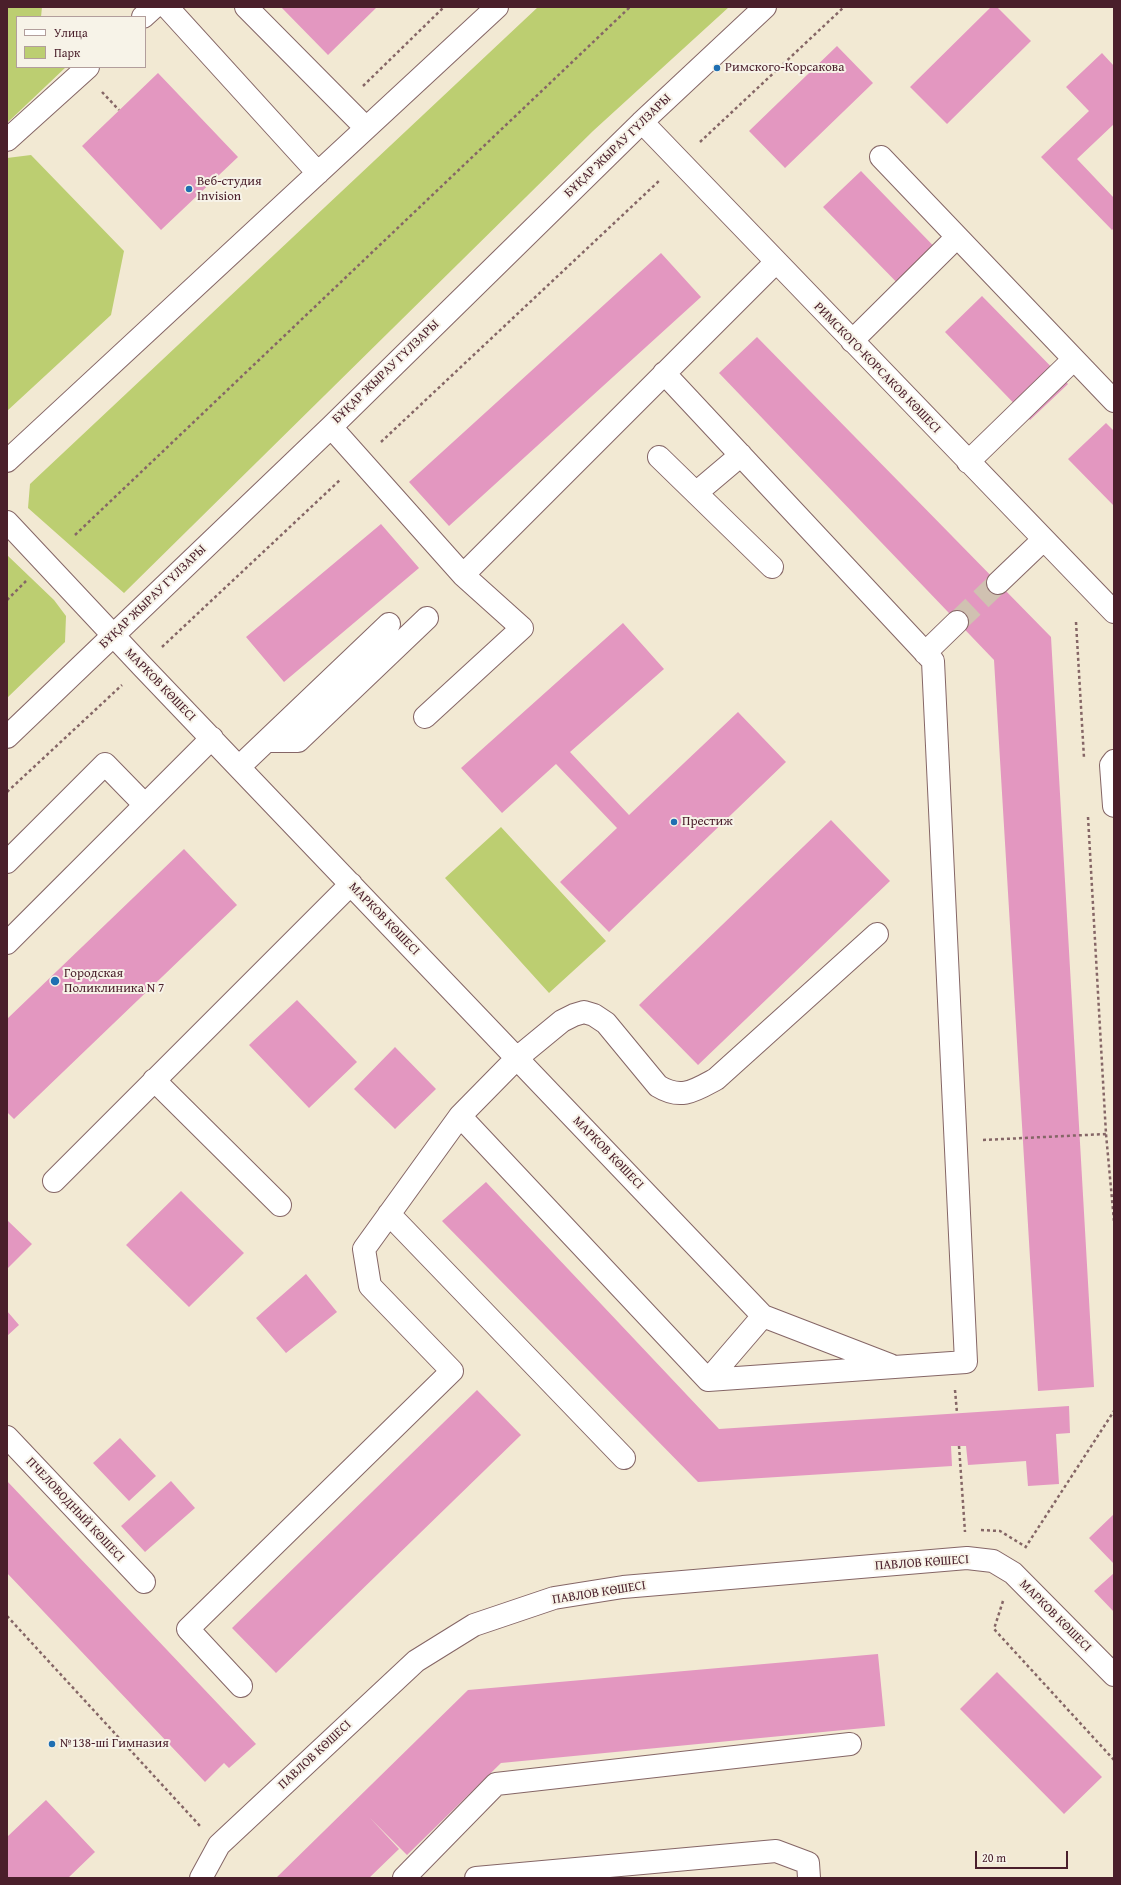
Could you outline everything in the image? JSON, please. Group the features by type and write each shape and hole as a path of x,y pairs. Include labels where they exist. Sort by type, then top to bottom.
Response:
{"street":[{"path":"144,16 154,7"},
{"path":"167,7 318,173"},
{"path":"246,7 366,128"},
{"path":"7,461 497,7"},
{"name":"БҰҚАР ЖЫРАУ ГҮЛЗАРЫ","path":"7,737 331,427 642,122 765,7"},
{"path":"7,140 87,68"},
{"name":"РИМСКОГО-КОРСАКОВ КӨШЕСІ","path":"642,122 1114,612"},
{"path":"881,157 1073,360 1114,401"},
{"path":"852,341 957,238"},
{"path":"463,574 776,262"},
{"path":"968,462 1073,360"},
{"path":"664,373 933,661 966,1362 708,1380"},
{"path":"331,427 463,574 522,628 425,717"},
{"path":"696,493 741,455"},
{"path":"659,457 772,567"},
{"name":"МАРКОВ КӨШЕСІ","path":"7,522 142,666 762,1316"},
{"path":"998,583 1043,540"},
{"path":"267,741 298,741 427,618"},
{"path":"926,653 957,622"},
{"path":"239,767 388,624"},
{"path":"7,943 212,738"},
{"path":"1114,761 1111,766 1114,806"},
{"path":"7,862 105,764 146,805"},
{"path":"54,1181 351,884"},
{"path":"241,1686 188,1630 452,1371 370,1286 364,1249 460,1116 517,1058 562,1021 574,1014 584,1012 594,1014 606,1023 658,1086 667,1091 678,1094 694,1091 716,1079 876,934"},
{"path":"154,1080 280,1205"},
{"path":"460,1116 708,1380"},
{"path":"388,1214 624,1458"},
{"path":"708,1380 762,1316 896,1367"},
{"name":"ПЧЕЛОВОДНЫЙ КӨШЕСІ","path":"7,1437 144,1582"},
{"name":"ПАВЛОВ КӨШЕСІ","path":"201,1878 219,1845 416,1661 474,1625 554,1598 623,1587 967,1558 993,1561"},
{"name":"МАРКОВ КӨШЕСІ","path":"993,1561 1013,1573 1114,1675"},
{"path":"404,1878 496,1784 850,1744"},
{"path":"476,1878 776,1851 808,1863 809,1878"}],"path":[{"path":"75,535 630,7"},
{"path":"7,792 844,7"},
{"path":"7,600 28,580"},
{"path":"1076,622 1085,764"},
{"path":"1088,811 1106,1134 1114,1221"},
{"path":"956,1142 1106,1134"},
{"path":"1114,1411 1026,1546 1013,1573 994,1630 1114,1760"},
{"path":"959,1446 967,1558"},
{"path":"7,1616 219,1845"}],"green space":[{"path":"7,7 42,7 41,16 16,16 16,68 65,68 7,123"},
{"path":"538,7 729,7 593,131 124,593 28,508 30,484"},
{"path":"31,155 124,251 111,315 7,411 7,158"},
{"path":"7,555 54,600 66,616 65,642 7,698"},
{"path":"501,827 606,941 549,993 445,878"}],"building":[{"path":"281,7 377,7 328,55"},
{"path":"991,7 997,7 1031,41 947,124 910,87"},
{"path":"837,46 873,83 785,168 749,131"},
{"path":"1102,53 1114,66 1114,124 1077,159 1114,198 1114,228 1112,230 1041,157 1089,111 1066,87"},
{"path":"158,73 238,157 161,230 82,146"},
{"path":"861,171 948,261 911,297 823,207"},
{"path":"661,253 701,297 449,526 409,482"},
{"path":"982,296 1068,384 1030,420 945,332"},
{"path":"757,337 1051,637 1094,1387 1038,1391 994,660 719,373"},
{"path":"1106,423 1114,431 1114,506 1068,459"},
{"path":"381,524 419,568 284,682 246,637"},
{"path":"623,623 664,669 570,752 629,815 738,712 786,762 609,932 560,882 617,828 556,764 502,813 461,768"},
{"path":"831,820 890,881 698,1065 639,1005"},
{"path":"184,849 237,905 14,1119 7,1112 7,1019"},
{"path":"297,1000 357,1062 309,1108 249,1045"},
{"path":"395,1047 436,1089 395,1129 354,1089"},
{"path":"486,1182 719,1429 1069,1406 1070,1433 1056,1434 1059,1484 1028,1486 1026,1461 968,1465 966,1446 951,1446 952,1466 698,1482 442,1221"},
{"path":"181,1191 244,1253 189,1307 126,1245"},
{"path":"7,1220 32,1244 7,1269"},
{"path":"306,1274 337,1312 286,1353 256,1318"},
{"path":"7,1311 19,1325 7,1336"},
{"path":"477,1390 521,1435 276,1673 232,1628"},
{"path":"120,1438 156,1476 129,1501 93,1463"},
{"path":"7,1481 256,1744 229,1768 224,1763 205,1782 7,1573"},
{"path":"171,1481 195,1508 145,1552 121,1526"},
{"path":"1114,1514 1114,1564 1089,1538"},
{"path":"1114,1573 1114,1612 1094,1591"},
{"path":"878,1654 885,1726 501,1763 407,1855 370,1818 399,1849 369,1878 276,1878 468,1690"},
{"path":"997,1672 1102,1777 1064,1814 960,1709"},
{"path":"46,1800 95,1852 68,1878 7,1878 7,1837"}],"tunnel":[{"path":"957,622 998,583"}],"place":[{"name":"Римского-Корсакова","path":"717,68"},
{"name":"Веб-студия Invision","path":"189,189"},
{"name":"Престиж","path":"674,822"},
{"name":"Городская Поликлиника N 7","path":"55,981"},
{"name":"№138-ші Гимназия","path":"52,1744"}]}
